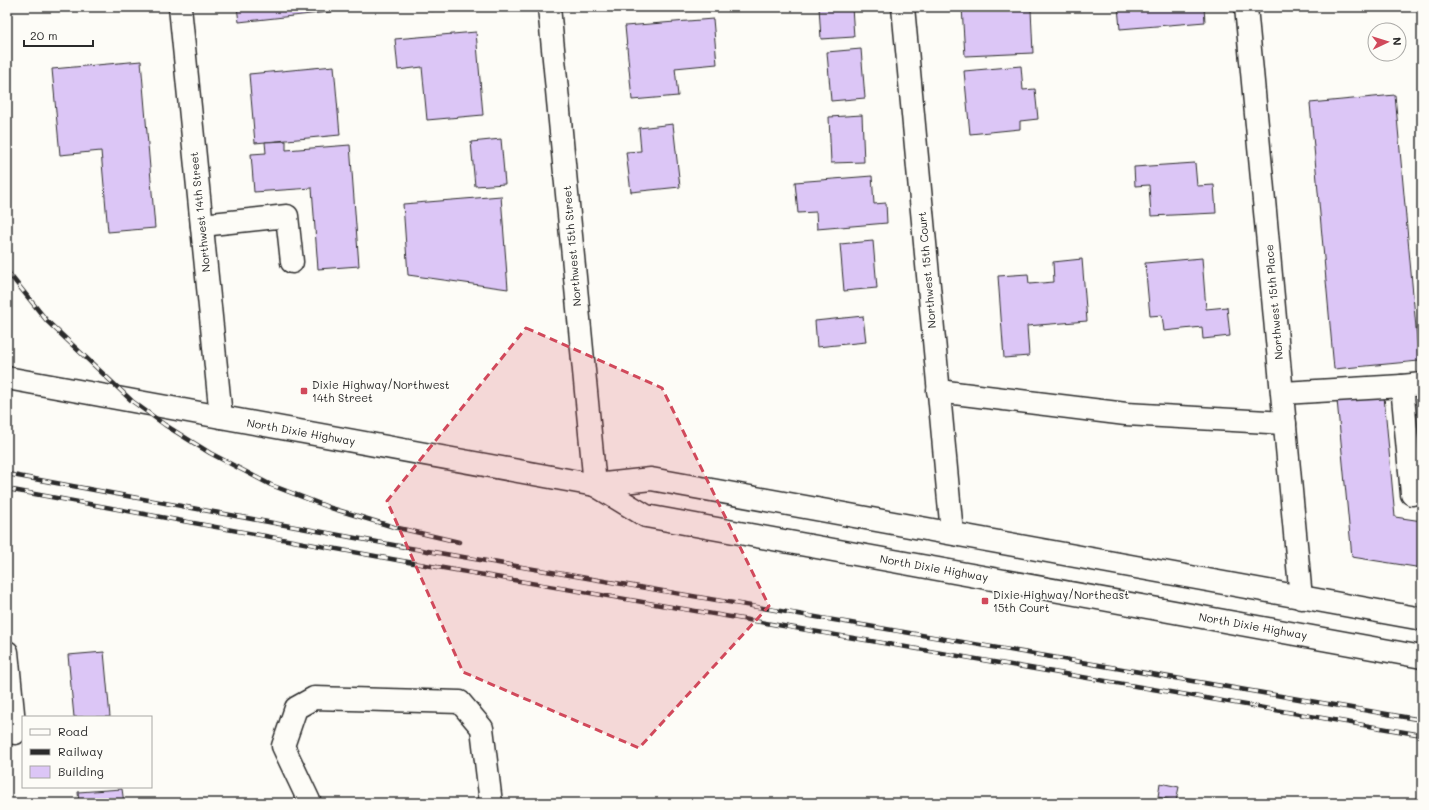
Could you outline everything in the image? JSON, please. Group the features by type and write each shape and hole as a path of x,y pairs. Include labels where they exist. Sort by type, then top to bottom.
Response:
{"main road":[{"name":"Northwest 14th Street","path":"180,7 221,417"},
{"name":"Northwest 15th Street","path":"549,7 595,485"},
{"name":"Northwest 15th Court","path":"903,7 952,533"},
{"name":"Northwest 15th Place","path":"1246,7 1302,598"},
{"path":"202,225 287,216 292,262"},
{"name":"North Dixie Highway","path":"7,378 595,485 651,479 1422,619"},
{"path":"1283,393 1412,385 1412,494"},
{"path":"938,391 1126,414 1286,423"},
{"name":"North Dixie Highway","path":"595,485 646,516 1422,657"},
{"path":"7,652 15,733"},
{"path":"310,803 283,746 296,708 314,698 460,702 482,728 491,803"}],"highlighted area":[{"path":"526,328 662,388 769,606 639,748 463,672 387,501"}],"building":[{"path":"237,7 338,7 338,11 239,22"},
{"path":"429,7 441,7 441,10 430,11"},
{"path":"819,7 852,7 854,37 821,39"},
{"path":"962,7 1018,7 1018,10 1031,10 1033,53 965,56"},
{"path":"1118,7 1204,7 1205,22 1120,29"},
{"path":"713,19 717,64 675,68 678,96 632,100 625,26"},
{"path":"476,32 483,115 427,120 422,67 398,70 395,39"},
{"path":"861,49 865,98 831,101 827,52"},
{"path":"141,61 155,228 108,232 101,151 60,155 52,69"},
{"path":"334,66 340,135 255,143 249,74"},
{"path":"1021,66 1023,90 1035,89 1038,119 1020,121 1020,129 970,134 964,71"},
{"path":"1395,95 1419,361 1334,369 1310,103"},
{"path":"862,115 864,162 831,163 829,117"},
{"path":"673,124 680,187 631,192 626,152 641,151 639,128"},
{"path":"501,139 505,184 475,186 471,142"},
{"path":"286,141 286,150 350,145 359,266 318,269 312,188 254,192 251,154 266,153 265,142"},
{"path":"1195,163 1197,186 1214,185 1216,213 1151,216 1149,185 1135,186 1134,167"},
{"path":"872,176 874,204 886,203 887,223 817,229 816,212 798,213 795,182"},
{"path":"501,196 508,289 408,275 403,204"},
{"path":"873,241 877,288 844,291 840,244"},
{"path":"1202,258 1206,309 1227,307 1230,336 1203,339 1202,327 1164,331 1162,315 1150,316 1145,263"},
{"path":"1082,259 1087,321 1027,326 1029,356 1004,358 998,276 1028,274 1029,284 1054,282 1053,262"},
{"path":"863,316 866,342 817,347 815,321"},
{"path":"1384,396 1395,517 1422,521 1422,568 1352,557 1337,400"},
{"path":"104,652 110,716 74,716 68,655"},
{"path":"1160,783 1179,787 1176,801 1158,797"},
{"path":"122,789 124,803 79,803 78,792"}],"railway":[{"path":"7,271 47,321 132,401 165,425 210,453 271,485 331,508 394,527 459,542"},
{"path":"7,474 410,548 1422,720"},
{"path":"7,489 408,562 1422,735"}],"place":[{"name":"Dixie Highway/Northwest 14th Street","path":"304,391"},
{"name":"Dixie Highway/Northeast 15th Court","path":"985,601"}]}
